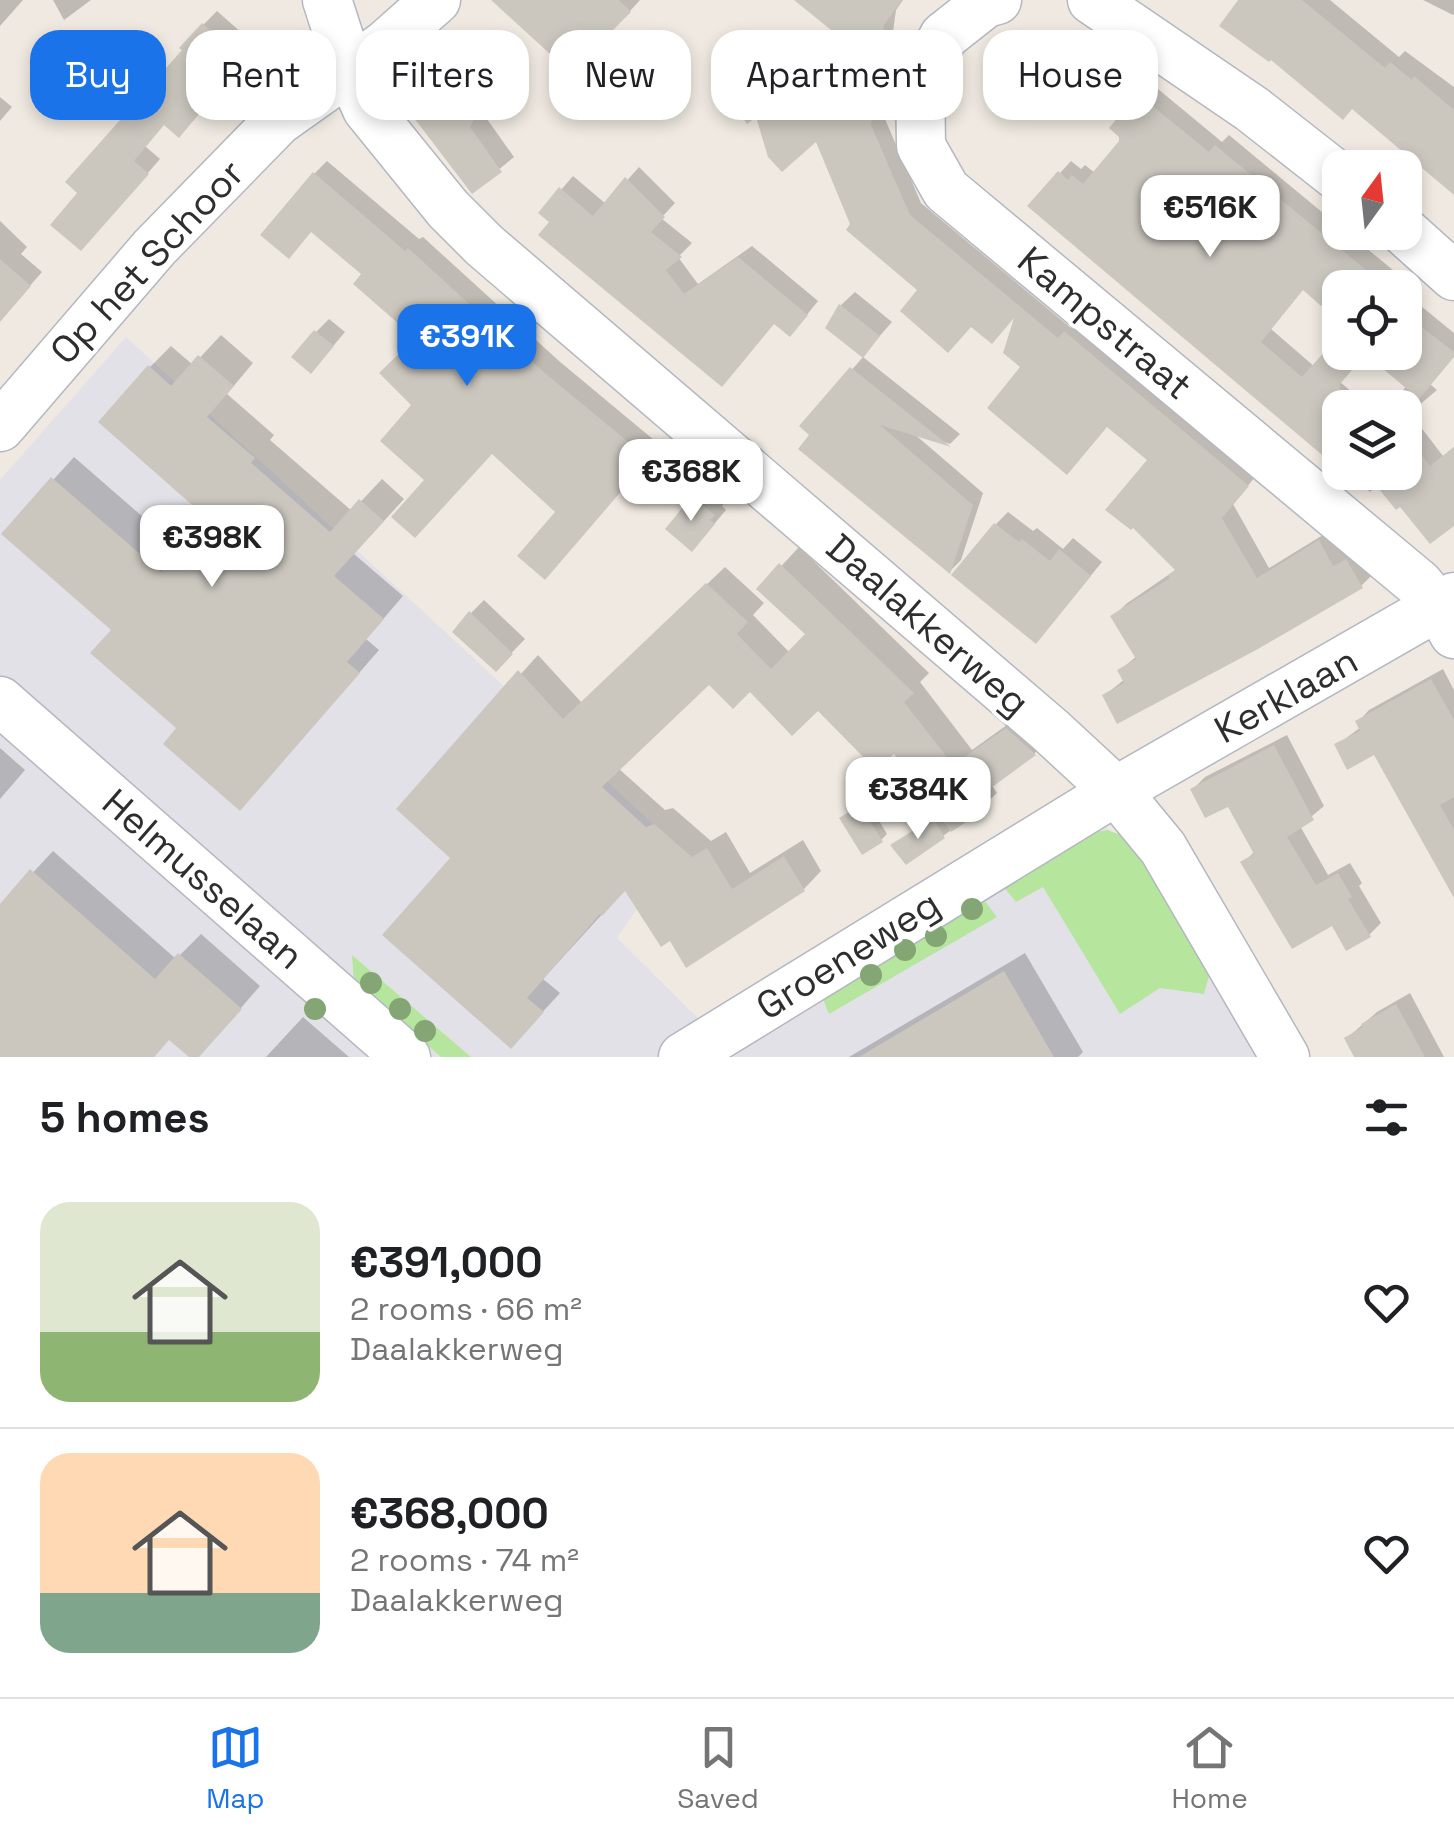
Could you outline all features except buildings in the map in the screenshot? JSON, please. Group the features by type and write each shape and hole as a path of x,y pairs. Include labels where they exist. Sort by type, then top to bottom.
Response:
{"street":[{"name":"Daalakkerweg","path":"327,0 367,109 448,208 484,245 1035,717 1116,791 1163,848 1285,1057"},
{"name":"Op het Schoor","path":"0,427 154,248 278,121 350,70 436,0"},
{"name":"Kampstraat","path":"997,0 986,3 944,36 920,81 921,146 946,190 1449,613"},
{"path":"1092,0 1252,109 1322,164"},
{"path":"1422,247 1454,276"},
{"name":"Kerklaan","path":"1116,791 1449,613"},
{"name":"Helmusselaan","path":"0,700 406,1057"},
{"name":"Groeneweg","path":"683,1057 1116,791"}],"shaded area":[{"path":"126,337 679,848 617,938 725,1045 1097,813 1263,1057 0,1057 0,480"}],"green space":[{"path":"1108,830 1136,841 1209,950 1204,994 1160,988 1120,1014 1043,887 1016,902 1003,886 1069,836"},
{"path":"972,894 984,900 997,917 829,1014 823,999"},
{"path":"352,955 471,1057 441,1057 354,982"}]}
